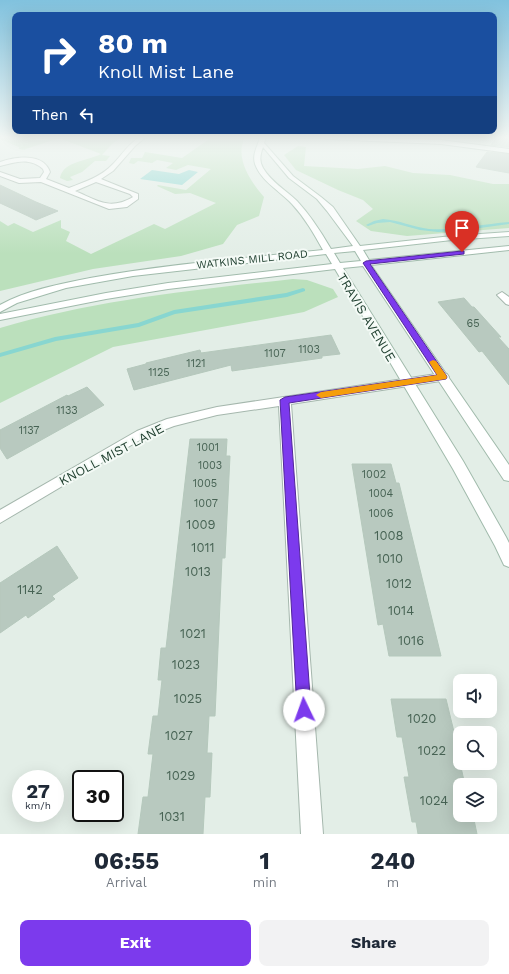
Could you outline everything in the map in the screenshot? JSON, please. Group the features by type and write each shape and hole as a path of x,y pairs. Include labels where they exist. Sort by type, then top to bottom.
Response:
{"street":[{"path":"5,176 19,181 42,180 109,206 124,205 136,198 136,196 132,193 95,179"},
{"path":"42,180 45,176"},
{"path":"68,190 100,176"},
{"name":"TRAVIS AVENUE","path":"266,176 295,203 312,224 336,266 458,465 501,542 509,560"},
{"name":"TRAVIS AVENUE","path":"290,176 319,198 330,209 352,238 366,263 509,476"},
{"name":"WATKINS MILL ROAD","path":"0,309 14,301 65,286 103,278 162,269 452,238 509,234"},
{"name":"WATKINS MILL ROAD","path":"0,317 136,291 336,266 509,248"},
{"path":"502,295 509,302"},
{"name":"KNOLL MIST LANE","path":"0,517 78,470 157,426 201,414 443,377"},
{"path":"285,400 312,834"}],"green space":[{"path":"61,176 73,176 70,177 73,180 67,181 60,178"},
{"path":"203,176 249,176 264,197 259,216 237,225 223,244 181,256 93,269 0,291 0,221 8,226 14,223 33,232 61,220 61,228 70,232 66,241 91,254 154,224 165,229 216,203 190,193 175,194 157,186 186,190"},
{"path":"308,176 454,176 493,184 509,184 509,228 407,236 371,231 356,221 373,209 363,200"},
{"path":"293,279 307,280 333,289 338,297 304,312 113,347 0,403 0,328 36,318 109,303 182,292"}],"water":[{"path":"144,176 193,176 182,185 140,179"}],"building":[{"path":"0,185 58,211 36,220 0,203"},
{"path":"464,298 501,337 498,337 509,349 509,385 482,351 479,352 438,302"},
{"path":"331,335 340,354 232,371 231,365 134,390 127,369 200,350 201,353"},
{"path":"87,387 104,405 7,459 0,448 0,430 67,395 68,396"},
{"path":"190,439 227,439 226,456 230,456 225,558 222,558 215,716 209,716 207,753 212,753 210,797 205,797 203,834 138,834 143,797 148,797 153,754 148,754 153,716 158,716 162,680 158,680 161,648 166,648"},
{"path":"352,464 391,464 396,483 399,483 441,656 389,656 383,624 378,625"},
{"path":"57,546 78,578 52,596 55,599 28,618 26,615 0,633 0,583"},
{"path":"391,699 446,699 453,728 453,770 462,770 463,778 453,778 453,822 474,822 477,834 418,834 416,822 412,822 404,777 409,777 402,737 397,737"}],"waterway":[{"path":"368,225 376,222 390,221 420,229 438,230 509,223"},
{"path":"0,355 55,339 139,325 174,312 287,295 303,290"}],"slow traffic":[{"path":"321,395 443,377 433,362"}],"route":[{"path":"304,710 285,400 443,377 366,263 462,252"}]}
